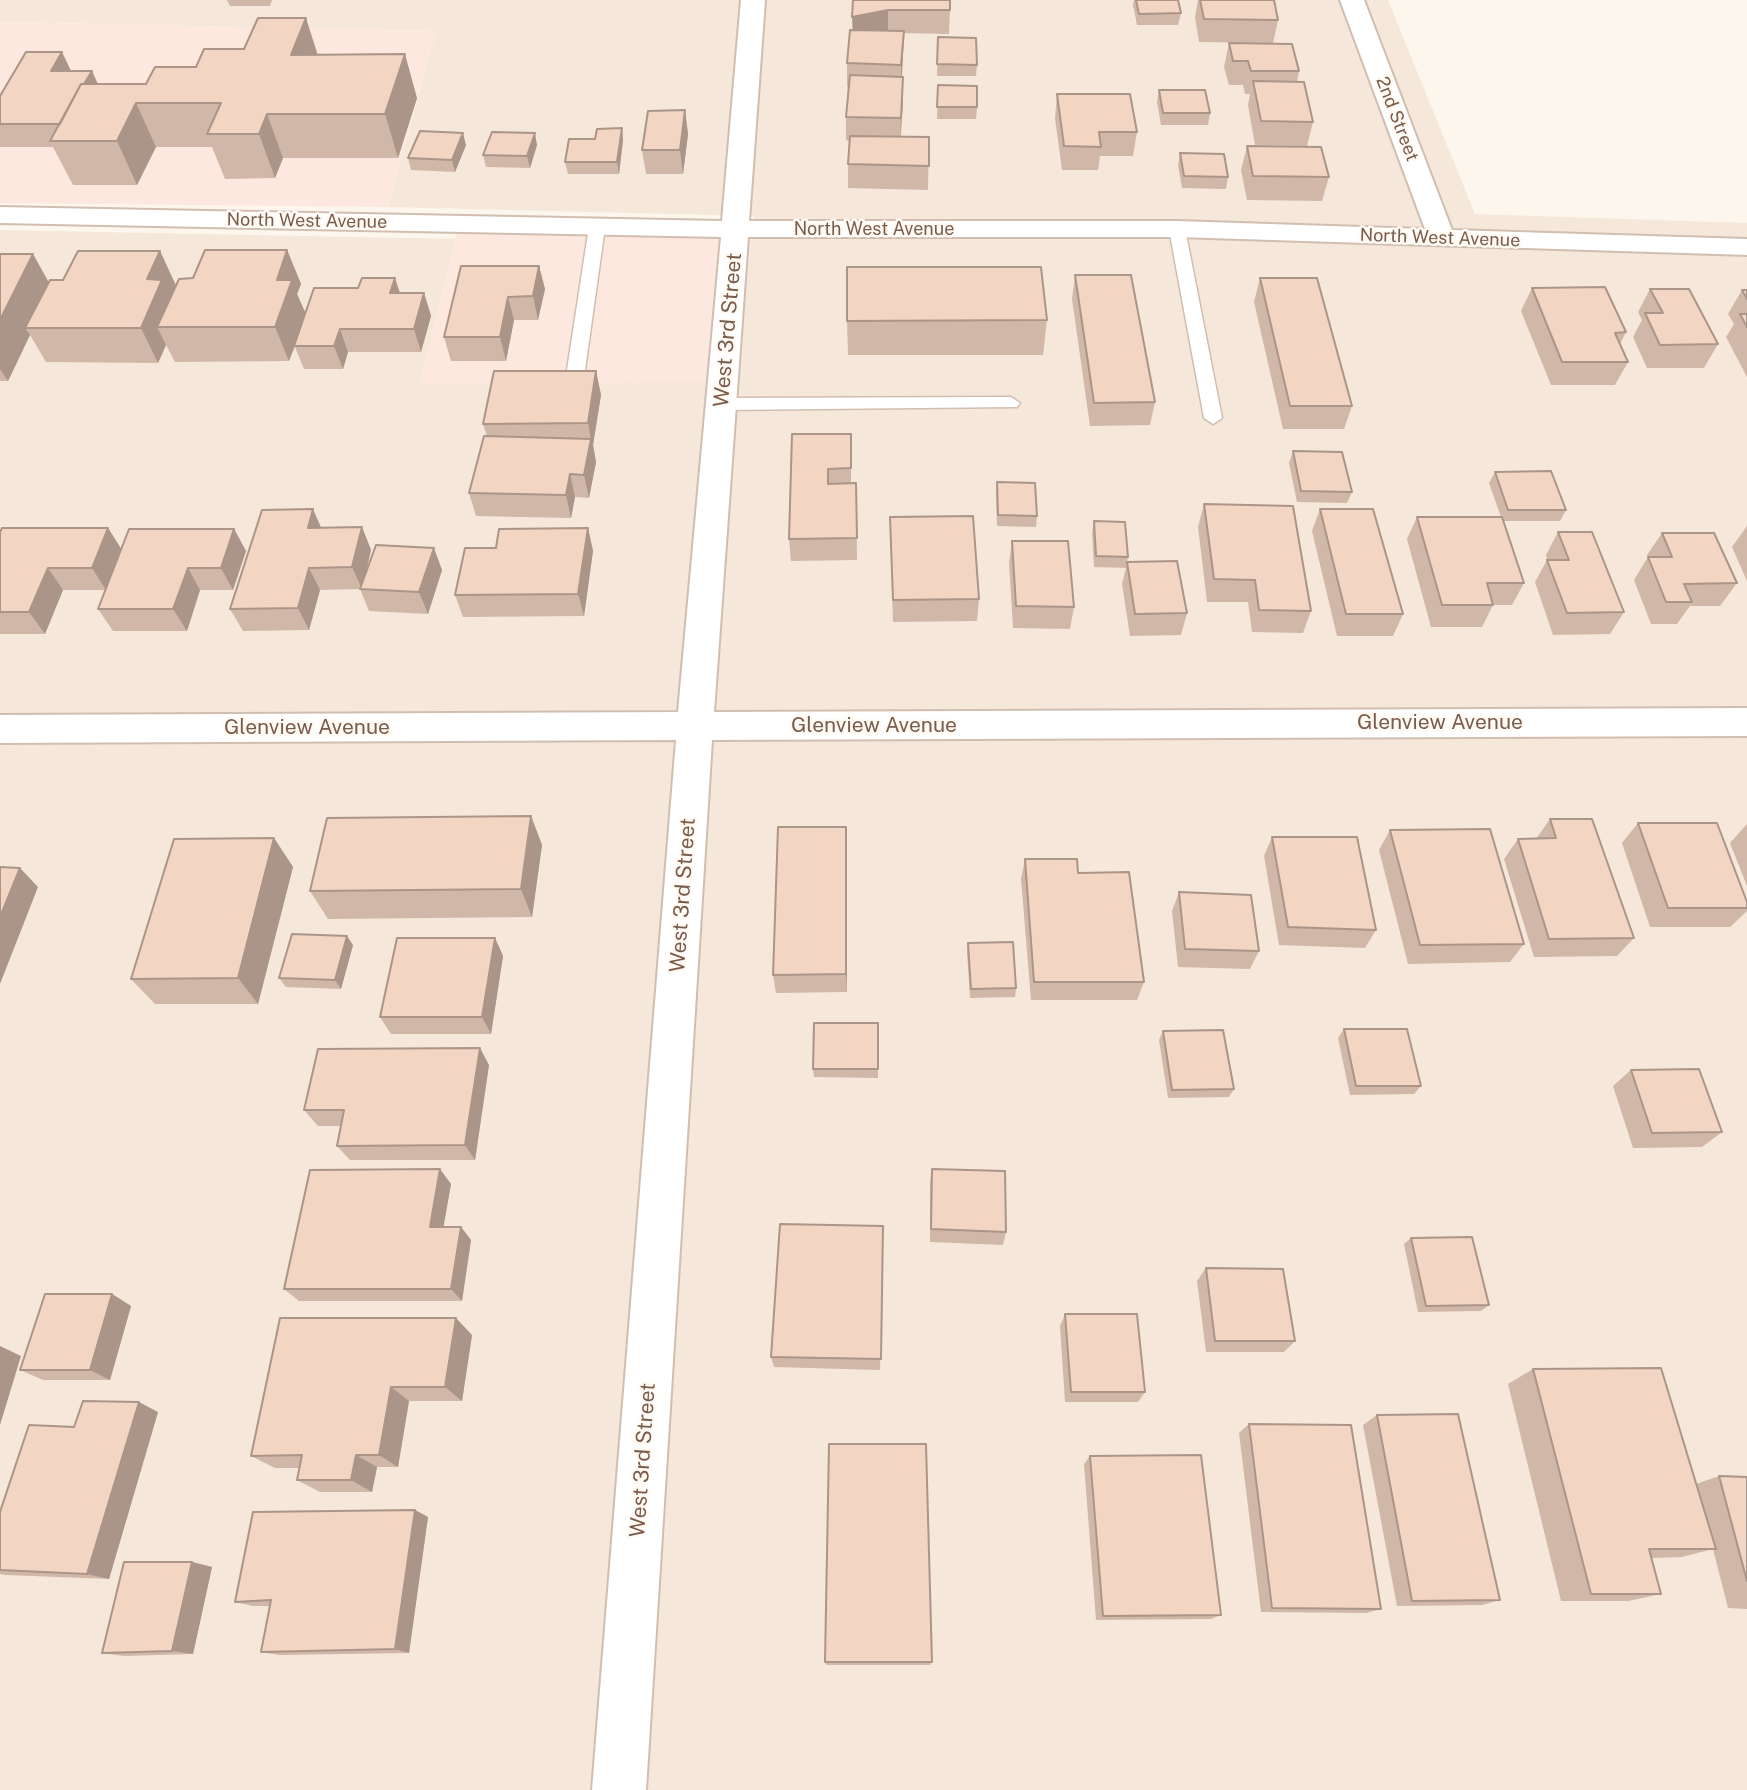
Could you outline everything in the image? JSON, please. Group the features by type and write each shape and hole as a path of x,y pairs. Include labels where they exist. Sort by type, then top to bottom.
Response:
{"street":[{"name":"West 3rd Street","path":"619,1790 695,726 737,229 753,0"},
{"name":"2nd Street","path":"1352,0 1442,239"},
{"name":"North West Avenue","path":"0,215 737,229 1177,229 1747,247"},
{"name":"Glenview Avenue","path":"0,729 1747,722"}],"lane":[{"path":"576,370 597,226"},
{"path":"1177,229 1213,418"},
{"path":"721,404 1011,403"}],"shaded area":[{"path":"0,0 1388,0 1475,214 1747,223 1747,1790 0,1790 0,230 456,239 420,383 736,381 754,216 388,207 436,31 0,22"},
{"path":"0,22 436,31 388,207 0,203"},
{"path":"458,228 752,234 736,382 420,384"}],"building":[{"path":"853,0 950,0 950,10 888,10 852,17"},
{"path":"1136,0 1178,0 1181,13 1139,14"},
{"path":"1200,0 1274,0 1278,20 1204,19"},
{"path":"258,18 306,18 291,55 405,54 385,114 267,114 259,134 207,134 221,103 136,103 117,141 50,141 81,84 146,84 155,67 196,67 204,49 244,49"},
{"path":"850,30 904,31 901,65 847,63"},
{"path":"938,37 976,38 977,65 937,64"},
{"path":"1229,43 1292,44 1299,71 1251,71 1248,61 1233,61"},
{"path":"26,52 62,52 51,71 92,71 84,84 81,84 60,124 0,124 0,96"},
{"path":"850,75 903,77 901,118 846,117"},
{"path":"1253,81 1304,82 1313,122 1261,121"},
{"path":"938,85 977,86 977,107 937,107"},
{"path":"1159,90 1205,90 1210,113 1163,113"},
{"path":"1057,94 1130,94 1137,132 1099,132 1101,147 1064,146"},
{"path":"685,110 680,150 642,150 648,111"},
{"path":"622,128 617,162 565,162 569,139 595,139 597,129"},
{"path":"420,131 463,133 452,160 408,158"},
{"path":"492,132 535,133 527,156 483,155"},
{"path":"850,136 929,137 929,166 848,164"},
{"path":"1247,146 1321,147 1329,177 1253,176"},
{"path":"1180,153 1224,154 1228,177 1184,176"},
{"path":"205,250 287,250 277,280 292,280 275,327 157,327 179,279 193,278"},
{"path":"78,251 160,251 147,279 162,280 141,328 25,328 50,280 63,280"},
{"path":"0,254 33,254 0,320"},
{"path":"461,266 539,266 533,296 508,297 500,337 444,337"},
{"path":"847,267 1041,267 1047,320 847,321"},
{"path":"1075,275 1131,275 1155,402 1094,403"},
{"path":"362,278 395,278 390,293 424,293 414,329 340,329 334,346 294,346 314,288 358,288"},
{"path":"1260,278 1317,278 1352,406 1290,406"},
{"path":"1605,287 1626,332 1615,333 1628,362 1562,362 1532,288"},
{"path":"1650,289 1689,289 1718,344 1660,345 1645,313 1663,313"},
{"path":"1740,314 1747,314 1747,327"},
{"path":"494,371 596,371 588,423 483,424"},
{"path":"792,434 851,434 851,468 828,469 828,484 856,483 857,538 789,539"},
{"path":"484,436 591,439 584,475 570,474 566,495 469,493"},
{"path":"1293,451 1342,452 1352,492 1301,491"},
{"path":"1551,471 1566,510 1508,510 1495,472"},
{"path":"997,482 1035,483 1037,516 998,515"},
{"path":"1204,504 1293,506 1311,611 1259,610 1255,580 1214,579"},
{"path":"313,509 308,528 362,527 352,567 309,568 298,608 230,609 262,510"},
{"path":"1320,509 1373,509 1403,614 1346,614"},
{"path":"973,516 979,599 893,600 890,517"},
{"path":"1417,517 1502,517 1524,583 1487,583 1493,605 1442,605"},
{"path":"1094,521 1125,522 1128,557 1096,556"},
{"path":"2,528 108,528 92,568 48,568 29,612 0,612"},
{"path":"588,528 578,594 455,595 465,548 496,548 499,529"},
{"path":"129,529 234,529 221,568 188,568 173,609 98,609"},
{"path":"1558,532 1592,532 1624,612 1567,613 1547,560 1569,560"},
{"path":"1662,533 1714,533 1737,583 1684,584 1692,602 1666,602 1648,557 1672,557"},
{"path":"1012,541 1068,541 1074,607 1016,606"},
{"path":"376,545 434,548 419,592 360,589"},
{"path":"1177,561 1187,613 1135,614 1127,562"},
{"path":"531,816 521,889 310,891 327,818"},
{"path":"1550,819 1592,819 1634,938 1549,939 1518,839 1556,838"},
{"path":"1638,823 1717,823 1747,908 1668,908"},
{"path":"778,827 846,827 846,974 773,975"},
{"path":"1490,829 1524,944 1420,945 1390,830"},
{"path":"1272,837 1357,837 1376,930 1288,927"},
{"path":"274,838 238,978 131,979 174,839"},
{"path":"1025,859 1077,859 1078,873 1129,872 1144,982 1034,982"},
{"path":"0,867 20,868 0,917"},
{"path":"1179,892 1251,895 1259,951 1185,949"},
{"path":"292,934 347,936 335,980 279,978"},
{"path":"397,938 495,938 482,1017 380,1017"},
{"path":"1013,942 1016,988 971,989 968,943"},
{"path":"814,1023 878,1023 878,1069 813,1069"},
{"path":"1344,1029 1407,1029 1421,1086 1356,1086"},
{"path":"1223,1030 1234,1089 1172,1090 1163,1031"},
{"path":"480,1048 465,1145 337,1146 344,1110 304,1110 318,1049"},
{"path":"1699,1069 1722,1132 1652,1133 1631,1070"},
{"path":"440,1169 430,1227 461,1227 451,1289 284,1289 310,1170"},
{"path":"932,1169 1005,1171 1006,1232 931,1229"},
{"path":"780,1224 883,1226 881,1359 771,1357"},
{"path":"1472,1237 1489,1305 1426,1306 1411,1238"},
{"path":"1206,1268 1283,1269 1295,1341 1215,1341"},
{"path":"45,1294 112,1294 90,1370 20,1370"},
{"path":"1065,1314 1137,1314 1145,1392 1071,1392"},
{"path":"280,1318 456,1318 445,1387 391,1387 379,1455 356,1455 351,1480 297,1480 302,1455 251,1456"},
{"path":"1661,1368 1716,1549 1649,1549 1661,1594 1591,1594 1533,1369"},
{"path":"83,1401 139,1402 87,1574 0,1570 0,1512 29,1425 74,1427"},
{"path":"1458,1414 1500,1600 1412,1601 1377,1415"},
{"path":"1249,1424 1351,1425 1381,1609 1272,1608"},
{"path":"829,1444 926,1444 932,1662 825,1662"},
{"path":"1201,1455 1221,1615 1103,1616 1090,1456"},
{"path":"1719,1476 1747,1477 1747,1581"},
{"path":"415,1510 395,1649 261,1652 271,1600 235,1602 253,1512"},
{"path":"124,1562 192,1562 172,1651 102,1653"}]}
